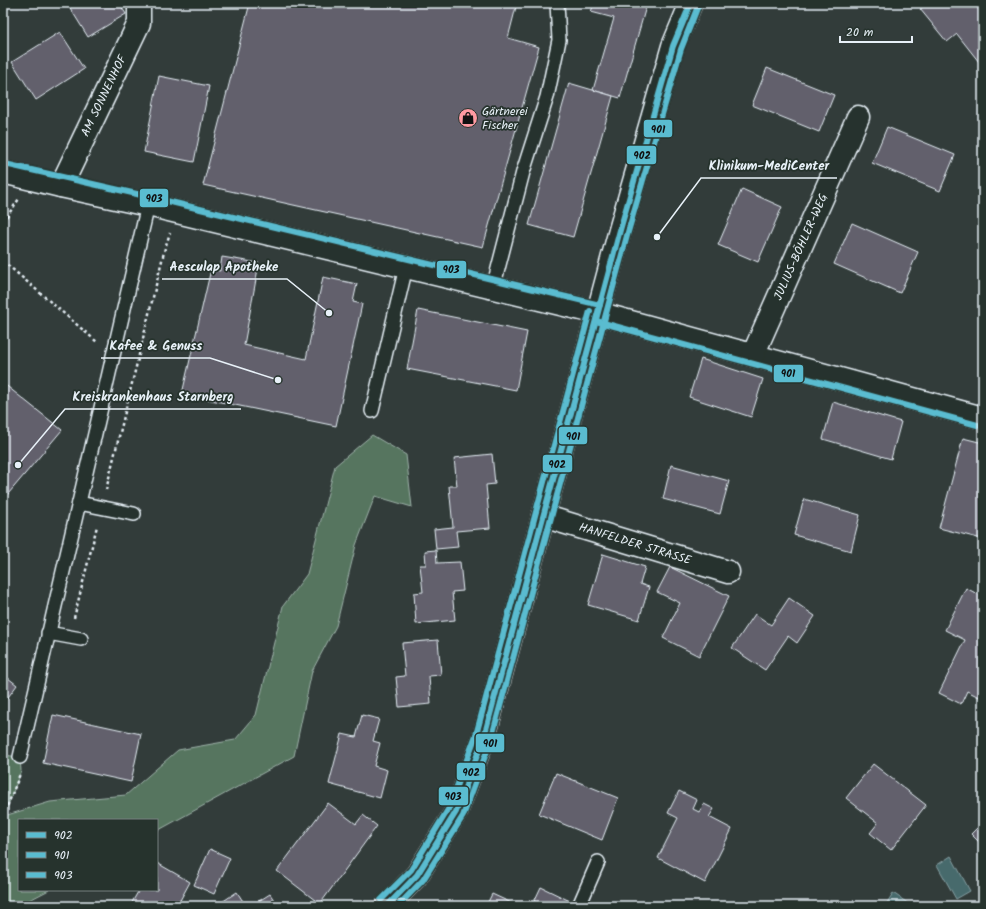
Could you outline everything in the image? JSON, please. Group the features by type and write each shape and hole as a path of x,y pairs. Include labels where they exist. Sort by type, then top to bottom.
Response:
{"street":[{"name":"AM SONNENHOF","path":"61,186 139,23 139,3"},
{"path":"387,906 417,875 456,812 484,737 598,313 673,46 691,3"},
{"name":"JULIUS-BÖHLER-WEG","path":"753,355 858,116"},
{"path":"3,172 148,205 598,313 983,418"},
{"name":"HANFELDER STRASSE","path":"543,516 728,572"}],"lane":[{"path":"493,288 523,172 547,97 559,40 557,3"},
{"path":"20,757 148,205"},
{"path":"372,410 406,267"},
{"path":"79,503 134,514"},
{"path":"48,634 75,638"},
{"path":"579,906 598,862"}],"path":[{"path":"75,638 102,507 165,248 173,224 183,214"},
{"path":"3,261 113,356"},
{"path":"3,817 21,771 20,757"}],"green space":[{"path":"372,435 406,455 412,507 375,496 356,545 336,626 312,671 294,756 158,830 158,819 18,819 18,891 47,891 18,906 3,906 3,755 20,757 21,771 4,816 50,802 126,795 178,750 235,740 256,715 283,606 307,574 335,466"}],"water":[{"path":"951,856 970,891 956,899 937,865"},
{"path":"893,893 912,906 885,906"}],"building":[{"path":"67,3 119,3 126,14 88,37"},
{"path":"250,3 517,3 508,38 539,47 483,247 203,185"},
{"path":"594,3 647,3 620,98 593,90 614,18 591,12"},
{"path":"928,3 980,3 983,7 983,67 957,34 947,42 920,9"},
{"path":"60,32 84,69 36,100 12,62"},
{"path":"767,68 834,95 819,132 752,105"},
{"path":"159,76 209,86 194,162 144,152"},
{"path":"569,83 613,96 573,237 529,225"},
{"path":"887,127 955,155 940,191 872,163"},
{"path":"742,189 782,207 758,262 718,245"},
{"path":"852,223 918,252 900,293 834,264"},
{"path":"222,257 259,263 244,345 306,359 323,277 357,284 353,302 362,304 336,426 182,394 211,269 220,271"},
{"path":"418,310 527,332 516,390 407,369"},
{"path":"701,359 763,379 751,417 689,397"},
{"path":"3,383 62,430 3,500"},
{"path":"833,402 901,422 891,459 823,439"},
{"path":"963,438 983,443 982,539 939,528"},
{"path":"492,454 495,484 486,485 490,528 456,531 458,547 436,549 434,529 453,527 449,486 457,486 454,458"},
{"path":"671,465 729,481 720,514 663,499"},
{"path":"804,499 860,515 851,551 794,535"},
{"path":"436,550 437,563 460,562 463,591 452,592 455,620 416,624 414,593 423,592 420,565 426,565 425,551"},
{"path":"603,554 645,567 640,584 649,587 639,620 588,605"},
{"path":"670,567 729,596 699,656 663,638 680,603 657,592"},
{"path":"966,588 983,597 983,699 967,691 961,704 939,693 965,640 945,630"},
{"path":"789,598 815,616 797,643 788,636 765,670 732,648 755,614 771,625"},
{"path":"438,640 441,675 429,676 431,704 399,707 396,677 405,676 402,643"},
{"path":"3,674 17,685 3,704"},
{"path":"53,715 141,734 131,782 43,763"},
{"path":"362,715 379,719 373,741 380,743 374,766 387,770 380,798 329,784 342,734 356,737"},
{"path":"873,764 926,805 891,850 870,833 878,823 846,798"},
{"path":"556,773 618,798 602,840 539,814"},
{"path":"679,791 697,800 693,809 699,812 704,804 714,809 709,817 732,829 705,883 658,858 678,818 668,813"},
{"path":"328,803 356,824 363,815 377,826 320,904 277,871"},
{"path":"983,822 983,846 971,834"},
{"path":"210,849 230,858 214,894 194,885"},
{"path":"158,864 190,882 177,906 130,906 138,891 158,891"},
{"path":"541,887 572,902 570,906 532,906"},
{"path":"237,892 246,906 216,906"},
{"path":"270,894 278,906 251,906"},
{"path":"492,894 518,906 486,906"}],"transit line":[{"name":"902","path":"387,906 417,875 456,812 484,737 620,230 673,46 691,3"},
{"name":"901","path":"398,906 423,880 463,816 491,740 628,232 681,49 698,6"},
{"name":"903","path":"5,164 150,197 600,305"},
{"name":"903","path":"381,900 411,870 449,808 476,735 590,311"},
{"name":"901","path":"596,321 981,426"}],"place":[{"name":"Gärtnerei Fischer","path":"468,118"},
{"name":"Klinikum-MediCenter","path":"657,237"},
{"name":"Aesculap Apotheke","path":"329,313"},
{"name":"Kafee & Genuss","path":"278,380"},
{"name":"Kreiskrankenhaus Starnberg","path":"18,465"}]}
